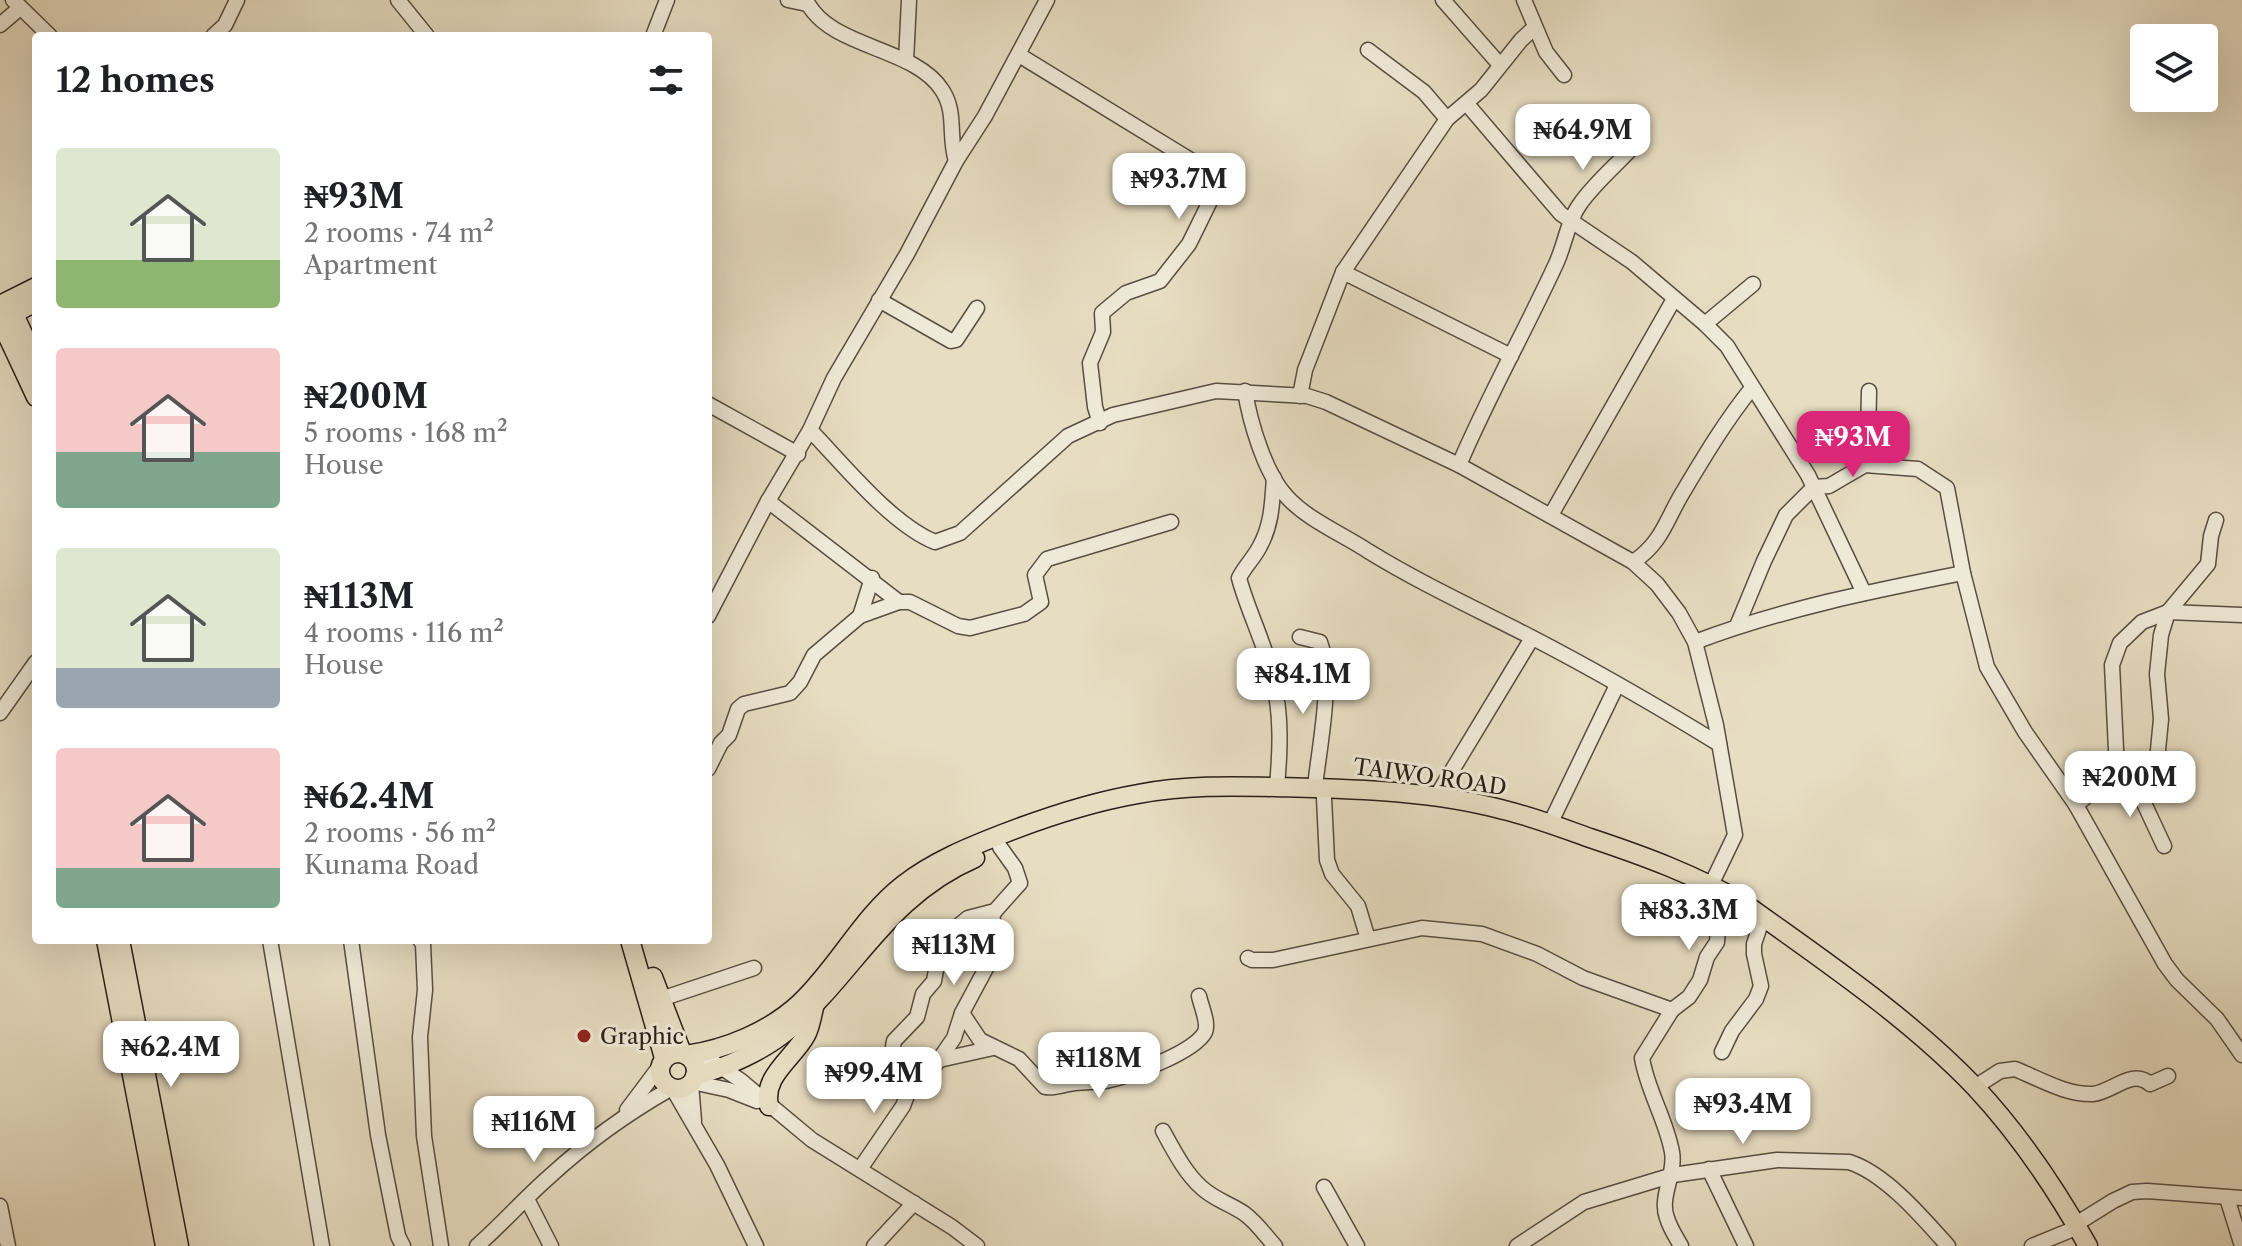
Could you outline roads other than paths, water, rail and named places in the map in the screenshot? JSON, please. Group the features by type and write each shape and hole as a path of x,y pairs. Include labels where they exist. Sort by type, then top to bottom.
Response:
{"main road":[{"path":"2,312 32,290"},
{"path":"2,312 32,303"},
{"path":"2,312 32,356"},
{"path":"2,312 32,387"},
{"name":"TAIWO ROAD","path":"679,1057 760,1031 789,1012 802,1001 860,929 902,886 941,860 1064,811 1127,796 1213,787 1277,787 1409,803 1497,816 1745,904 1907,1025 1975,1087 2020,1139 2076,1234"},
{"name":"TAIWO ROAD","path":"684,1084 721,1068 786,1031 815,1004 892,914 922,887 957,866 1055,824 1120,807 1238,795 1319,792 1436,797 1503,809 1648,857 1716,893 1838,981 1936,1060 2015,1146 2076,1234 2088,1246"},
{"path":"107,944 165,1246"},
{"path":"121,944 179,1246"},
{"path":"632,944 679,1057 695,1066 684,1084 662,1080 679,1057"},
{"path":"642,944 679,1057"},
{"path":"767,1105 766,1093 772,1079 807,1033 815,1004"}],"street":[{"path":"217,32 225,25 237,0"},
{"path":"398,0 424,32"},
{"path":"655,32 667,0"},
{"path":"788,0 806,2 837,31 906,61 933,78 944,91 952,111 951,146 956,161"},
{"path":"906,61 909,0"},
{"path":"712,608 768,501 798,454 834,378 1019,55 1047,0"},
{"path":"1443,0 1500,65"},
{"path":"1524,0 1546,52 1564,75"},
{"path":"0,25 16,4 46,32"},
{"path":"1300,396 1305,370 1343,272 1447,119 1467,104 1534,28"},
{"path":"1368,50 1424,92 1447,119"},
{"path":"1019,55 1210,172 1217,187 1189,244 1160,281 1126,293 1102,313 1103,332 1090,363 1100,423"},
{"path":"1467,104 1540,192 1570,220 1632,262 1727,346 1814,487 1864,593"},
{"path":"1459,465 1559,258 1569,233 1570,220 1581,203 1630,150"},
{"path":"1343,272 1511,356"},
{"path":"1705,324 1753,284"},
{"path":"1551,515 1674,299"},
{"path":"879,300 951,341 956,340 977,308"},
{"path":"1633,562 1648,552 1661,535 1704,457 1752,388"},
{"path":"1245,391 1248,412 1274,477 1297,507 1410,576 1532,638 1719,744"},
{"path":"810,430 893,514 922,537 935,542 960,533 1068,436 1113,415 1200,393 1245,391 1300,396 1349,411 1459,465 1633,562 1657,584 1679,613 1695,642 1719,744 1735,835 1716,893 1717,942 1707,957 1700,980 1689,997 1672,1010 1642,1058 1673,1154 1673,1175 1666,1195 1665,1216 1681,1246"},
{"path":"1865,465 1869,391"},
{"path":"712,406 798,454"},
{"path":"1737,626 1786,515 1814,487 1829,486 1865,465 1918,469 1947,488 1963,573 1987,667 2025,732 2076,805 2165,964 2217,1019 2242,1055"},
{"path":"1274,477 1272,520 1259,549 1239,578 1273,676 1280,742 1277,787"},
{"path":"768,501 872,578 899,602"},
{"path":"2117,771 2127,778 2146,777 2156,771 2161,719 2157,674 2161,635 2168,612 2208,564 2216,520"},
{"path":"712,761 729,735 738,709 744,704 790,693 800,682 814,655 860,616 899,602 910,602 958,626 970,628 1024,614 1041,602 1034,582 1035,575 1047,559 1171,522"},
{"path":"1695,642 1737,626 1864,593 1963,573"},
{"path":"860,616 872,578"},
{"path":"2117,771 2112,665 2120,643 2142,622 2168,612 2242,615"},
{"path":"1300,637 1320,642 1325,656 1319,792 1327,860 1332,874 1358,906 1368,939"},
{"path":"1436,797 1532,638"},
{"path":"0,713 32,668"},
{"path":"1550,824 1617,685"},
{"path":"2076,805 2117,771"},
{"path":"2138,777 2143,801 2164,846"},
{"path":"860,1169 915,1084 929,1074 954,1038 962,1013 999,944 992,916 1020,883 1015,868 1000,847"},
{"path":"915,1084 899,1071 892,1059 894,1041 917,1017 923,994 934,981 938,959 951,932 968,918 995,911"},
{"path":"1722,1052 1761,986 1754,954 1760,926"},
{"path":"1248,958 1273,960 1422,928 1482,934 1537,954 1583,978 1672,1010"},
{"path":"271,944 322,1246"},
{"path":"352,944 378,1135 398,1236 403,1246"},
{"path":"423,944 425,990 420,1037 424,1136 441,1246"},
{"path":"661,999 754,968"},
{"path":"962,1013 980,1040 1019,1059 1045,1087 1107,1080 1153,1066 1182,1052 1204,1034 1206,1026 1199,996"},
{"path":"939,1060 993,1048"},
{"path":"477,1246 548,1177 622,1117 679,1057 721,1068 740,1080 812,1140 952,1227 977,1246"},
{"path":"1975,1087 2007,1069 2015,1069 2074,1093 2096,1094 2135,1077 2145,1079 2150,1084 2168,1076"},
{"path":"622,1117 684,1084 729,1090 767,1105"},
{"path":"684,1084 695,1126 756,1246"},
{"path":"1163,1131 1177,1157 1200,1186 1215,1199 1257,1224 1275,1246"},
{"path":"1520,1245 1584,1202 1673,1175 1777,1160 1860,1165 1912,1209 1948,1246"},
{"path":"1709,1169 1746,1246"},
{"path":"1324,1187 1357,1246"},
{"path":"2032,1246 2076,1234 2132,1192 2147,1191 2235,1198 2242,1246"},
{"path":"527,1199 551,1246"},
{"path":"874,1246 914,1203"},
{"path":"0,1206 8,1246"}],"place":[{"name":"Graphic","path":"584,1036"}]}
